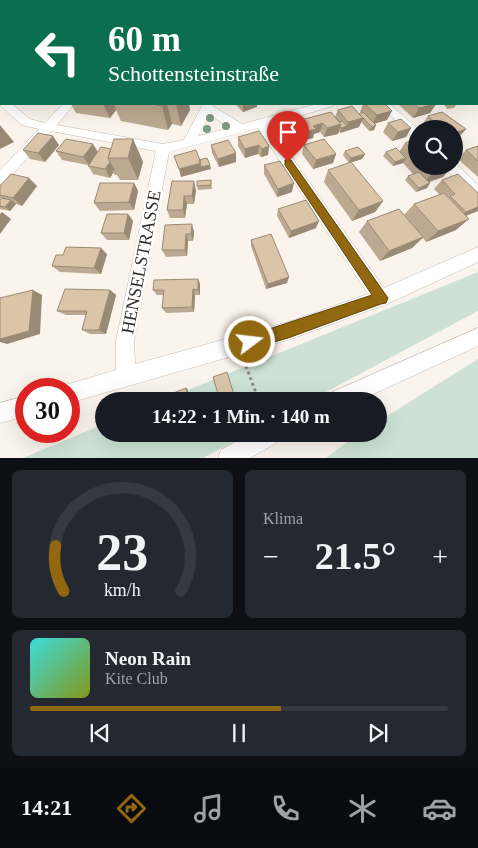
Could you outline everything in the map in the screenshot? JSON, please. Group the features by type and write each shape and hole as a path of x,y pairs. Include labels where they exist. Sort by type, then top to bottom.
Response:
{"street":[{"path":"7,105 26,122 162,148 189,144 326,105"},
{"path":"0,179 68,105"},
{"path":"189,144 207,105 241,129"},
{"path":"385,105 408,126"},
{"path":"262,124 381,298"},
{"name":"HENSELSTRASSE","path":"126,378 125,341 162,148"},
{"path":"459,175 478,193"},
{"path":"80,391 288,332 381,298 478,254"},
{"path":"355,392 478,337"},
{"path":"0,413 15,409"},
{"path":"229,458 256,442"}],"path":[{"path":"246,366 256,392"}],"green space":[{"path":"478,272 478,311 326,392 183,392"},
{"path":"478,359 478,458 326,458 347,442 387,442 387,416"},
{"path":"95,428 95,442 233,442 203,458 23,458 59,443 80,443 80,434"}],"building":[{"path":"366,105 386,105 392,111 377,115"},
{"path":"415,105 431,105 419,108"},
{"path":"352,106 363,118 348,122 338,110"},
{"path":"331,112 341,124 327,128 323,123 313,126 316,129 301,133 293,122"},
{"path":"363,112 376,125 372,127 359,114"},
{"path":"442,112 453,120 432,120 428,116"},
{"path":"401,119 408,125 408,129 398,132 388,123"},
{"path":"342,121 347,126 341,128 339,122"},
{"path":"259,131 269,146 262,149 259,145 245,149 238,137"},
{"path":"38,133 53,136 38,153 23,150"},
{"path":"66,139 93,144 83,157 56,151"},
{"path":"114,139 133,139 128,158 108,158"},
{"path":"324,139 336,154 316,160 304,145"},
{"path":"228,140 236,153 218,159 211,145"},
{"path":"478,146 478,161 466,150"},
{"path":"101,147 111,149 108,158 110,162 105,169 88,166"},
{"path":"358,147 365,154 351,158 345,151"},
{"path":"396,148 406,158 395,162 386,152"},
{"path":"196,150 201,163 179,169 174,156"},
{"path":"207,158 210,165 201,167 199,160"},
{"path":"280,161 294,183 278,189 264,165"},
{"path":"351,162 383,201 359,210 328,170"},
{"path":"11,174 29,178 13,198 0,195 0,186"},
{"path":"422,175 430,183 419,188 408,176"},
{"path":"459,175 478,193 478,207 466,212 450,196 455,194 442,180"},
{"path":"211,180 211,185 197,186 197,181"},
{"path":"172,181 194,181 192,196 184,196 183,210 167,210"},
{"path":"100,183 134,183 129,202 94,203"},
{"path":"444,193 469,219 438,231 414,204"},
{"path":"2,198 11,200 5,207 0,206"},
{"path":"306,200 319,221 291,231 278,209"},
{"path":"399,209 423,237 389,251 367,221"},
{"path":"107,214 128,214 124,233 101,233"},
{"path":"192,224 191,234 186,234 185,250 162,250 165,225"},
{"path":"271,234 289,277 268,284 251,240"},
{"path":"66,247 101,248 94,268 52,266 56,255 63,255"},
{"path":"198,279 198,290 193,289 192,307 162,308 164,290 153,290 154,280"},
{"path":"65,289 110,290 99,330 82,330 87,311 57,311"},
{"path":"33,290 29,331 0,339 0,298"},
{"path":"227,372 233,392 217,392 213,377"},
{"path":"186,388 187,392 176,392"}],"route":[{"path":"250,342 288,332 381,298 288,162"}]}
